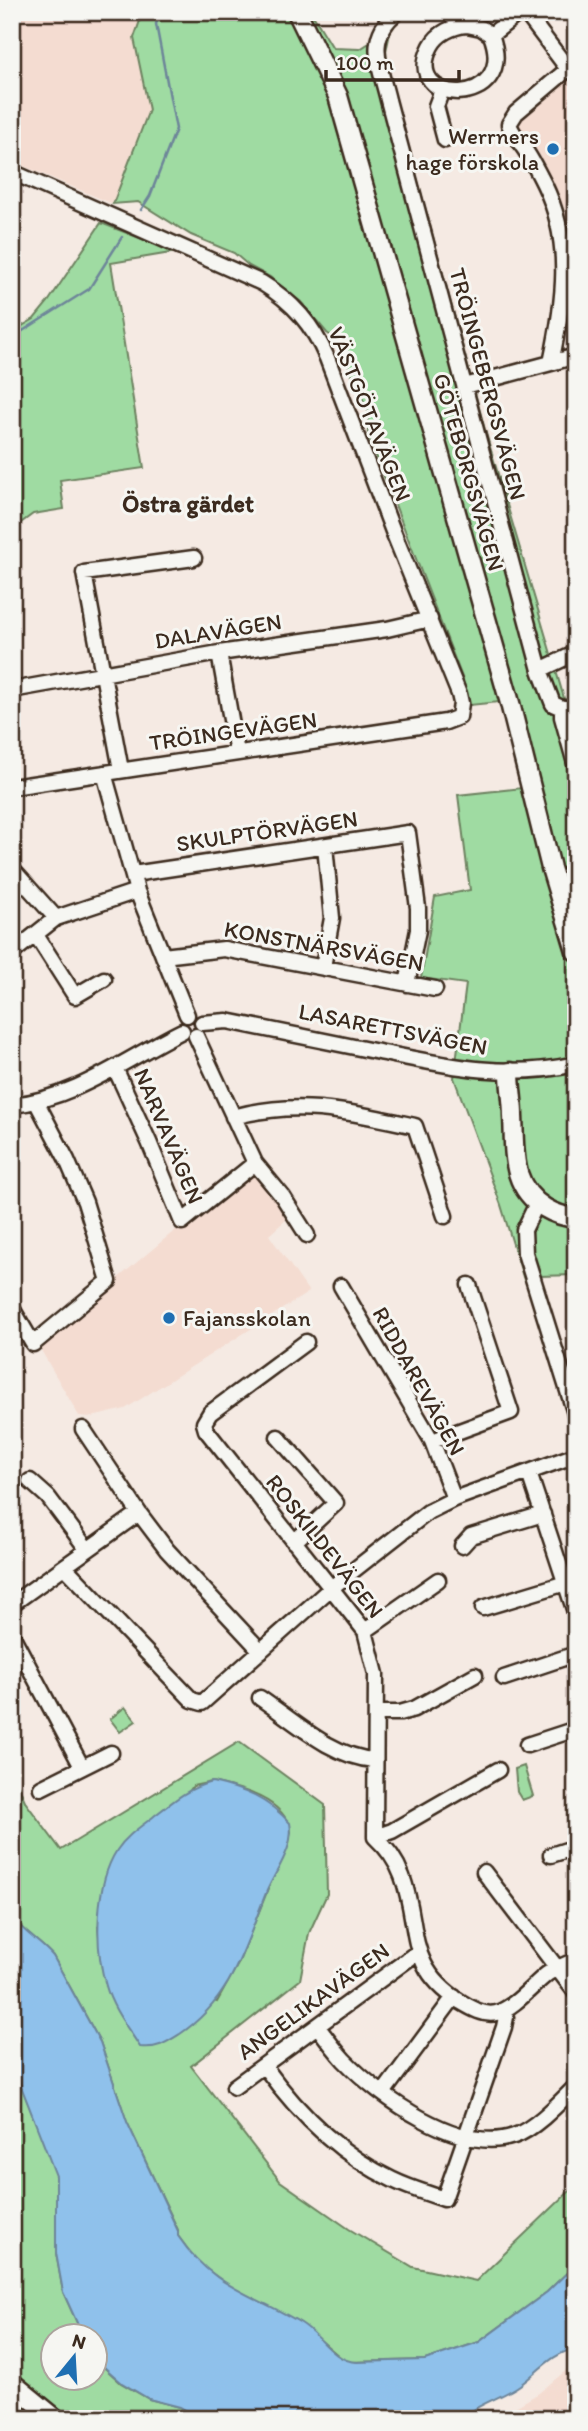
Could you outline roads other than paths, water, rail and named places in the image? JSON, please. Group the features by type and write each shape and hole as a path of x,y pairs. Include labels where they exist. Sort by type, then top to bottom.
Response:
{"main road":[{"name":"GÖTEBORGSVÄGEN","path":"297,12 338,96 510,703 551,868 576,951"},
{"path":"510,1072 513,1148 516,1167 529,1197 555,1214 576,1218"},
{"path":"12,2383 56,2419"}],"street":[{"name":"TRÖINGEBERGSVÄGEN","path":"397,12 383,27 377,54 540,670 551,700 557,706 569,708 562,718 576,767"},
{"path":"491,35 523,12 568,69 516,113 509,124 546,188 560,233 564,275 563,304 551,363"},
{"path":"467,25 491,35 497,58 495,67 487,79 475,88 463,93 442,90 427,74 427,57 432,43 456,26 467,25"},
{"path":"442,90 436,106 445,140"},
{"name":"VÄSTGÖTAVÄGEN","path":"12,172 262,284 283,296 317,334 459,694 459,717"},
{"path":"466,386 576,356"},
{"path":"121,770 84,573 194,558"},
{"name":"DALAVÄGEN","path":"12,690 103,672 387,629 430,620"},
{"path":"219,653 237,753"},
{"path":"540,670 576,653"},
{"name":"TRÖINGEVÄGEN","path":"12,788 446,722 459,717"},
{"path":"104,773 137,891 187,1015 181,1020 193,1030 255,1163 283,1196 307,1235"},
{"name":"SKULPTÖRVÄGEN","path":"133,874 408,833 418,908 418,930 407,984"},
{"path":"323,967 332,918 325,846"},
{"path":"12,869 56,918"},
{"path":"12,953 56,918 137,891"},
{"path":"36,935 75,996 104,979"},
{"name":"KONSTNÄRSVÄGEN","path":"163,956 224,949 435,989"},
{"name":"LASARETTSVÄGEN","path":"12,1104 36,1101 74,1089 193,1030 227,1021 444,1064 510,1072 576,1064"},
{"name":"NARVAVÄGEN","path":"114,1068 149,1142 182,1222 255,1163"},
{"path":"12,1308 33,1343 109,1281 85,1202 67,1160 36,1101"},
{"path":"233,1117 264,1110 313,1107 415,1126 444,1216"},
{"path":"537,1203 524,1230 525,1253 576,1417"},
{"path":"432,1441 511,1412 469,1284"},
{"name":"RIDDAREVÄGEN","path":"341,1286 432,1441 454,1499"},
{"name":"ROSKILDEVÄGEN","path":"306,1342 210,1413 204,1423 206,1430 365,1631 376,1674 375,1837"},
{"path":"83,1429 167,1550 261,1651"},
{"path":"278,1437 336,1503 294,1542"},
{"path":"65,1567 192,1700 202,1703 331,1588 428,1512 454,1499 576,1455"},
{"path":"529,1473 576,1615"},
{"path":"30,1481 48,1497 87,1549"},
{"path":"12,1604 139,1513"},
{"path":"462,1546 471,1536 543,1514"},
{"path":"365,1631 438,1580"},
{"path":"483,1608 565,1583"},
{"path":"12,1635 82,1767"},
{"path":"504,1678 576,1654"},
{"path":"377,1713 400,1713 414,1709 475,1675"},
{"path":"260,1698 341,1752 360,1759 374,1760"},
{"path":"527,1745 576,1729"},
{"path":"41,1788 111,1753"},
{"path":"498,1769 392,1832 375,1837 395,1860 401,1873 418,1952 434,1976 454,1997 483,2012 493,2014 504,2010 549,1973 576,1960"},
{"path":"551,1855 576,1847"},
{"path":"484,1872 576,1993"},
{"name":"ANGELIKAVÄGEN","path":"234,2087 418,1952"},
{"path":"383,2093 454,1997"},
{"path":"264,2066 302,2115 364,2164 395,2181 444,2199 505,2027 504,2010"},
{"path":"318,2026 342,2058 383,2093 415,2116 467,2137 496,2140 516,2136 550,2112 576,2086"}],"water":[{"path":"212,1782 245,1792 273,1807 290,1823 290,1841 243,1953 224,1989 198,2020 180,2034 161,2045 140,2047 112,2002 102,1970 98,1935 104,1880 117,1850 129,1836 181,1796"},
{"path":"12,1917 53,1956 100,2042 127,2122 178,2236 191,2253 219,2278 301,2323 348,2361 425,2360 479,2342 547,2292 576,2264 576,2349 553,2358 520,2385 462,2419 411,2419 381,2413 370,2417 371,2419 201,2419 180,2407 149,2399 122,2383 108,2371 108,2322 77,2322 63,2292 56,2253 56,2176 12,2063"}],"waterway":[{"path":"141,210 150,196 176,129 156,24 160,12"},
{"path":"12,355 21,332 89,289 122,237"}],"place":[{"name":"Werrners hage förskola","path":"553,149"},
{"name":"Fajansskolan","path":"169,1318"}],"district":[{"name":"Östra gärdet","path":"188,504"}]}
